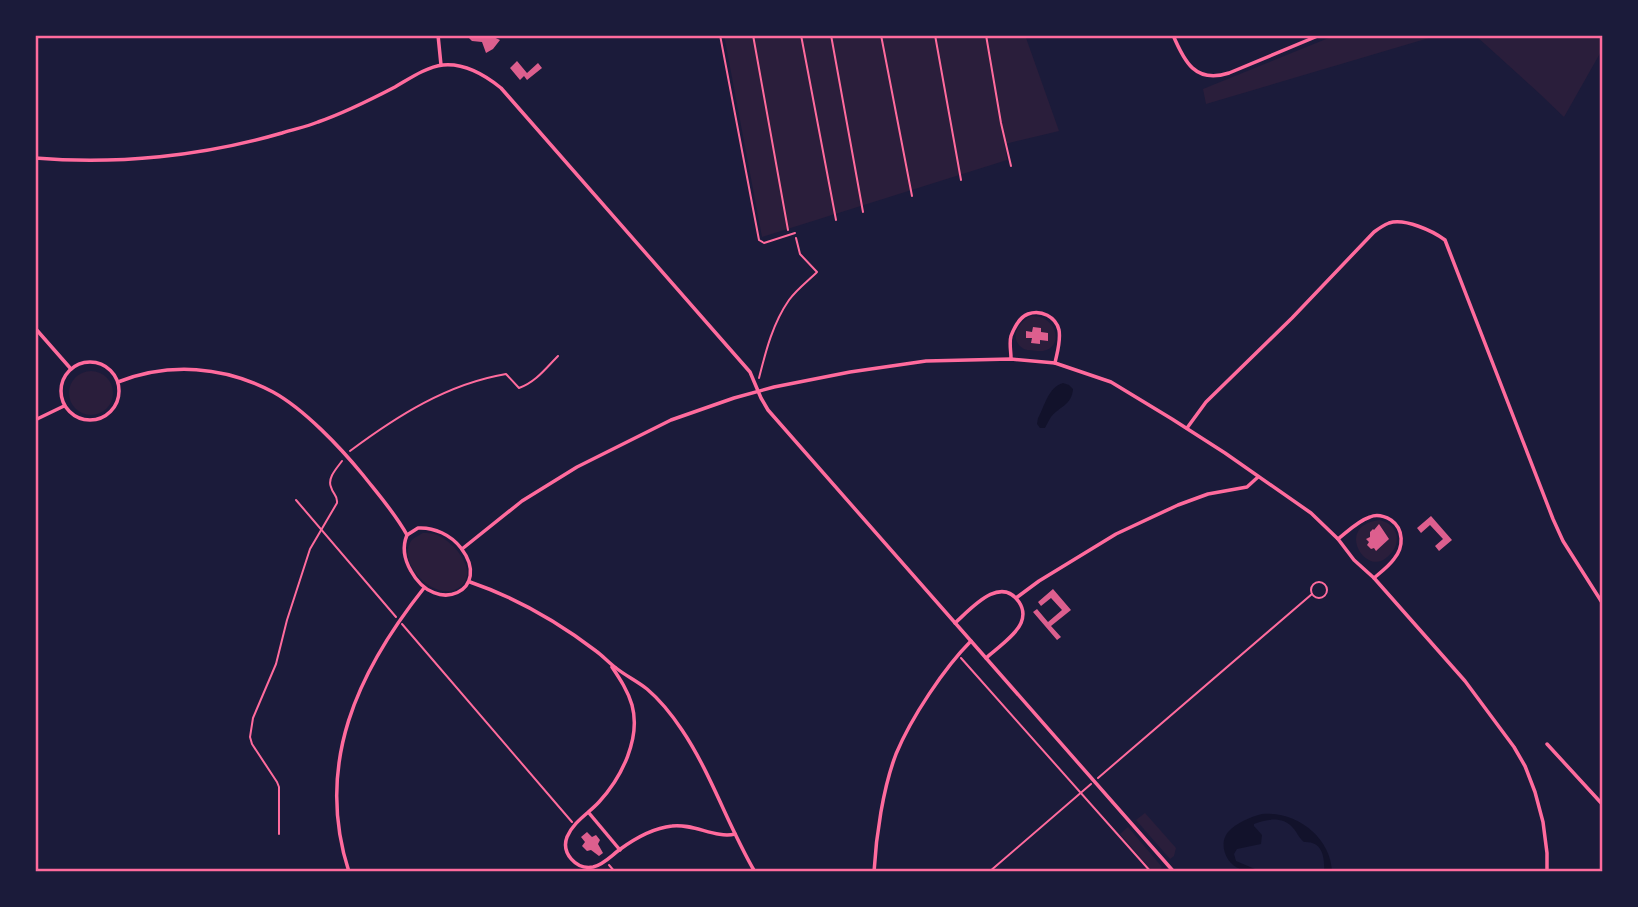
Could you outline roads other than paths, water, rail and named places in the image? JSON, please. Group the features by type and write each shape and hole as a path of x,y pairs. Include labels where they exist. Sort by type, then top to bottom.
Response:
{"street":[{"path":"438,35 442,65"},
{"path":"1173,35 1190,66 1203,74 1217,76 1320,35"},
{"path":"35,158 131,160 210,150 317,122 442,65 462,67 487,77 501,88 750,372 768,410 1174,872"},
{"path":"1187,428 1206,402 1292,318 1374,232 1388,223 1397,222 1432,230 1445,240 1558,532 1603,604"},
{"path":"1011,359 1010,339 1015,328 1028,314 1038,313 1054,320 1059,329 1055,363"},
{"path":"35,328 71,369"},
{"path":"463,550 522,501 586,462 671,420 758,391 850,372 926,361 1011,359 1055,363 1111,382 1187,428 1311,513 1338,538 1359,565 1374,578 1465,681 1514,747 1525,766 1543,822 1547,872"},
{"path":"95,362 109,369 118,382 119,400 110,414 100,420 80,419 64,406 61,387 64,377 78,365 95,362"},
{"path":"118,382 170,369 202,369 235,377 273,392 307,417 346,454 392,511 407,535"},
{"path":"35,421 64,406"},
{"path":"1016,598 1116,534 1208,494 1247,487 1258,477"},
{"path":"1338,538 1371,516 1378,515 1395,524 1400,531 1398,552 1374,578"},
{"path":"418,528 426,528 451,538 463,550 469,564 470,582 459,592 446,595 430,592 414,577 406,562 404,546 407,535 418,528"},
{"path":"470,582 525,606 596,651 648,690 683,731 755,872"},
{"path":"349,872 338,822 337,797 344,735 355,699 380,649 424,588"},
{"path":"956,623 993,593 1001,591 1016,598 1023,615 1021,624 986,658"},
{"path":"874,872 880,818 897,752 924,704 958,654 971,641"},
{"path":"609,663 621,679 632,703 635,724 632,740 617,778 602,799 569,834 566,850 572,860 578,865 596,867 655,830 673,825 705,829 728,836 735,834"},
{"path":"1547,744 1603,805"},
{"path":"589,813 620,850"}],"lane":[{"path":"719,35 759,240 764,243 795,233"}]}
